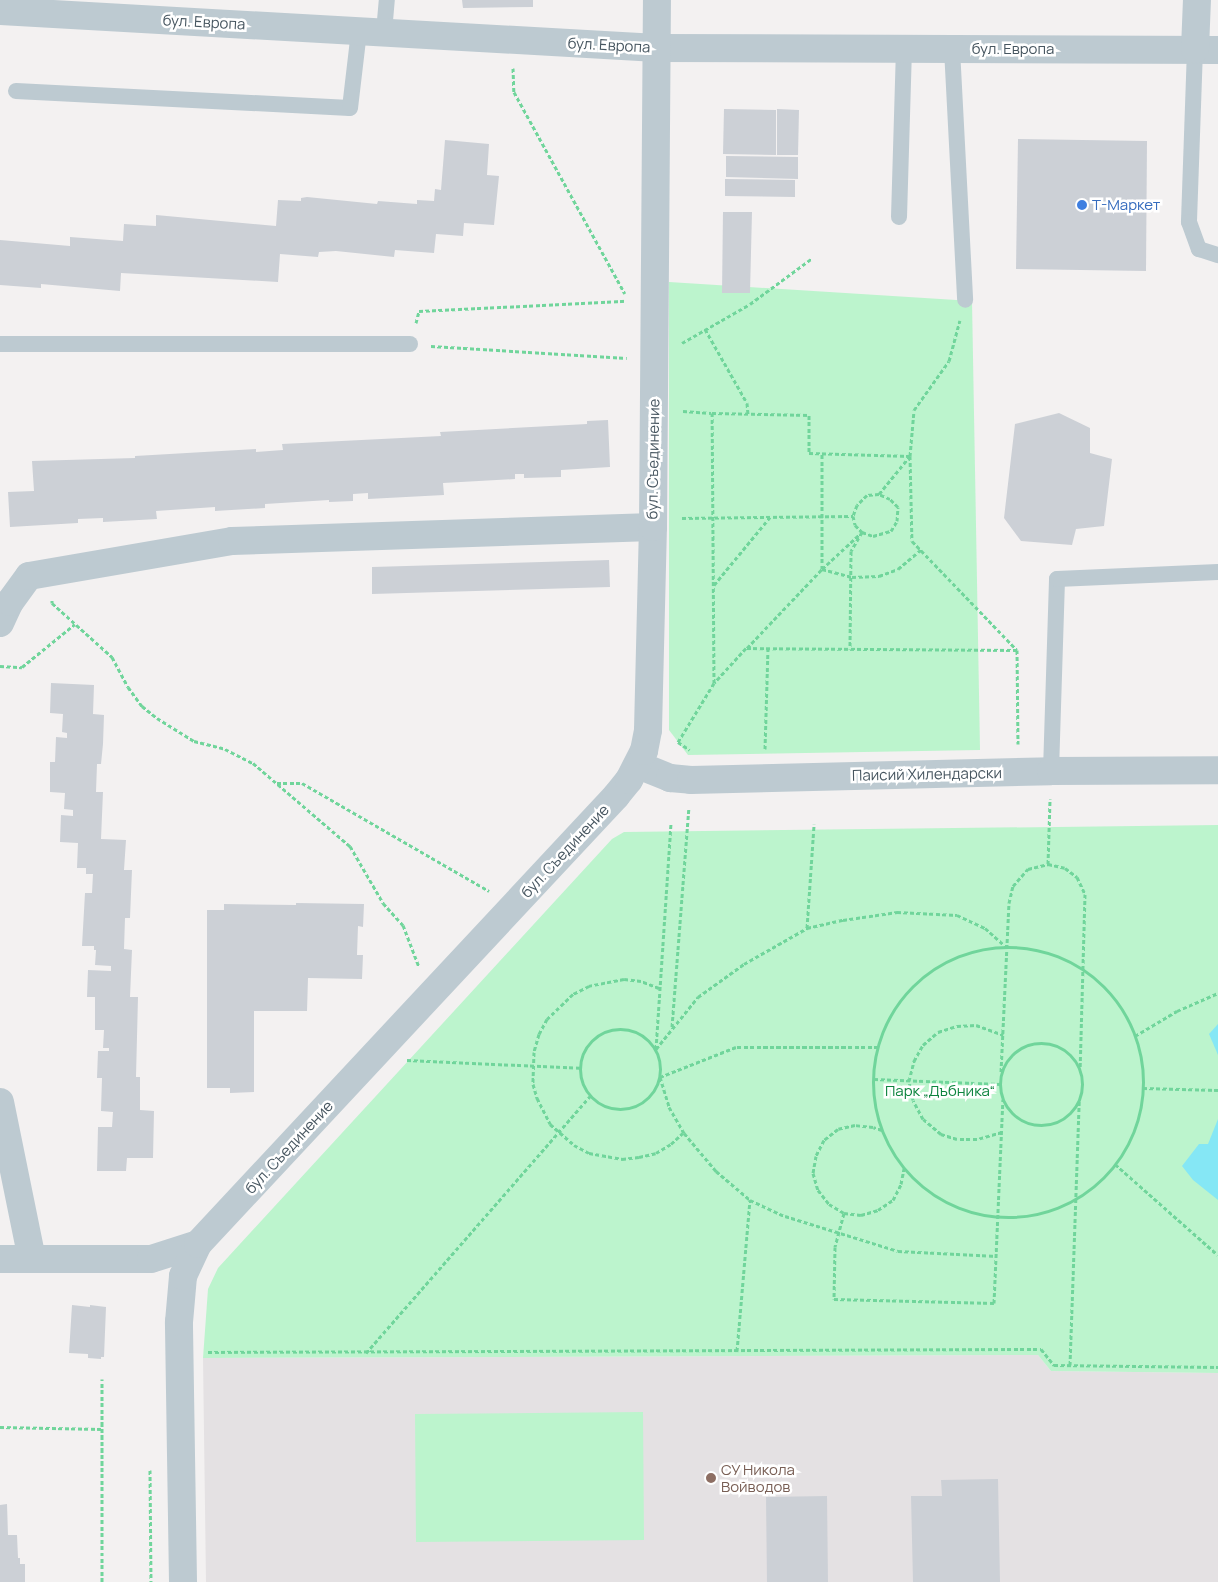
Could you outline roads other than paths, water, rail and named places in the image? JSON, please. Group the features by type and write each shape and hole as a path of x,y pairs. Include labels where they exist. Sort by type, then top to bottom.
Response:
{"street":[{"name":"бул. Съединение","path":"183,1582 178,1322 183,1276 198,1244 616,796 638,765 644,751 648,730 653,527 658,0"},
{"path":"1198,0 1207,50"},
{"name":"бул. Европа","path":"0,11 657,48 1207,50"},
{"path":"0,623 10,602 29,576 232,542 653,527"},
{"name":"Паисий Хилендарски","path":"638,765 670,778 691,780 1051,784 1218,770"},
{"path":"0,1102 32,1259"},
{"path":"0,1259 151,1260 198,1244"}],"lane":[{"path":"16,91 350,108 371,32 386,0"},
{"path":"899,217 904,49"},
{"path":"952,49 965,300"},
{"path":"1207,50 1189,222 1199,249 1218,255"},
{"path":"0,344 410,344"},
{"path":"1051,784 1057,579 1218,572"}],"water":[{"path":"1218,1024 1218,1055 1209,1034"},
{"path":"1218,1119 1218,1200 1193,1180 1182,1166 1199,1144 1208,1144"}],"place":[{"name":"Т-Маркет","path":"1082,205"},
{"name":"СУ Никола Войводов","path":"711,1478"}],"park label":[{"name":"Парк „Дъбника“","path":"940,1091"}]}
